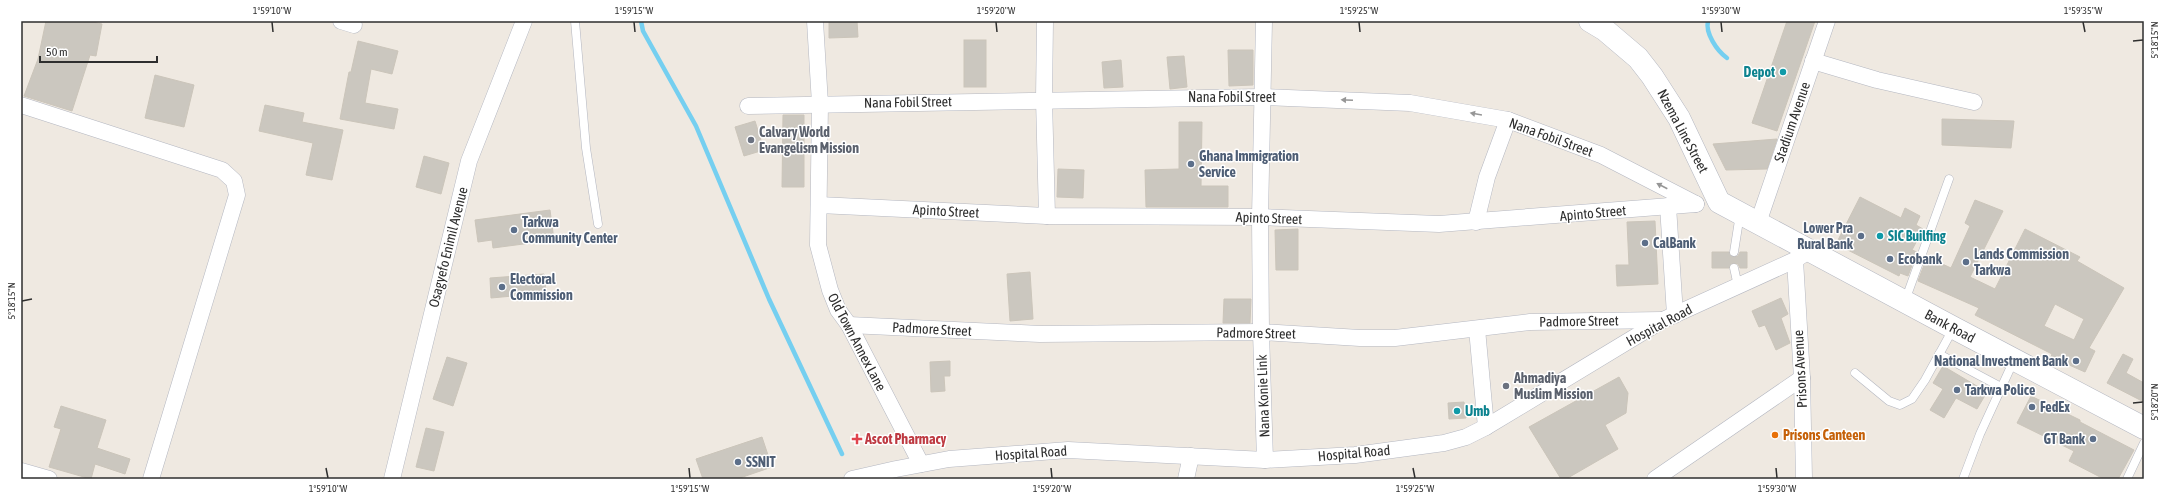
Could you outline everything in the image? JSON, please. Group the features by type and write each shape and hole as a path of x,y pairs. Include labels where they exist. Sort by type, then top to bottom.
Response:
{"street":[{"name":"Osagyefo Enimil Avenue","path":"392,479 469,161 524,21"},
{"name":"Old Town Annex Lane","path":"815,21 820,104 818,245 823,268 838,310 849,325 921,464"},
{"path":"1045,21 1044,99 1048,216"},
{"name":"Nana Konie Link","path":"1264,21 1260,217 1261,332 1265,460"},
{"name":"Nzema Line Street","path":"1590,21 1605,30 1638,58 1652,76 1679,118 1719,202"},
{"name":"Stadium Avenue","path":"1749,218 1813,61 1827,21"},
{"path":"1813,61 1877,80 1974,102"},
{"name":"Nana Fobil Street","path":"748,106 1044,99 1263,96 1410,103 1508,120 1601,155 1696,204"},
{"path":"21,105 222,170 234,181 237,196 151,479"},
{"path":"1476,222 1486,177 1508,120"},
{"path":"1719,202 1749,218"},
{"name":"Apinto Street","path":"819,206 1048,216 1260,217 1439,224 1719,202"},
{"path":"1668,206 1669,317"},
{"name":"Bank Road","path":"1749,218 1802,255 1905,302 2144,428"},
{"name":"Hospital Road","path":"852,479 949,459 1068,450 1265,460 1355,455 1444,442 1466,436 1486,427 1669,317 1802,255"},
{"name":"Prisons Avenue","path":"1802,255 1804,479"},
{"name":"Padmore Street","path":"849,325 1040,334 1261,332 1388,338 1530,322 1669,317"},
{"path":"1478,329 1486,427"},
{"path":"1655,479 1802,378"},
{"path":"1186,479 1191,456"},
{"path":"21,471 49,479"}],"lane":[{"path":"575,21 586,148 598,224"},
{"path":"1905,302 1949,179"},
{"path":"1734,252 1749,218"},
{"path":"1734,268 1738,286"},
{"path":"1855,373 1889,401 1900,405 1912,399 1954,328"},
{"path":"1940,354 2001,387"},
{"path":"1962,479 2014,359"},
{"path":"2127,479 2144,443"}],"building":[{"path":"46,21 88,21 102,24 96,56 90,55 72,111 24,96 38,59"},
{"path":"829,21 857,21 858,37 829,38"},
{"name":"Depot","path":"1787,21 1815,21 1777,131 1752,123"},
{"path":"964,40 986,40 986,87 964,87"},
{"path":"358,41 398,51 392,74 371,69 365,103 398,109 394,129 340,119 349,72 351,72"},
{"path":"1228,50 1253,50 1253,85 1229,86"},
{"path":"1184,56 1187,87 1170,89 1167,57"},
{"path":"1121,60 1123,87 1104,88 1102,62"},
{"path":"155,75 194,85 184,127 145,118"},
{"path":"265,105 304,113 302,122 343,130 332,180 306,175 313,143 259,131"},
{"path":"783,115 804,115 804,187 782,187"},
{"path":"1942,119 2014,121 2011,148 1942,145"},
{"path":"755,121 764,150 744,156 735,127"},
{"path":"1179,122 1202,122 1201,186 1228,186 1228,207 1146,207 1145,170 1179,169"},
{"path":"1777,139 1767,169 1726,170 1713,144"},
{"path":"424,156 449,163 441,194 416,187"},
{"path":"1058,169 1084,170 1083,198 1057,197"},
{"name":"SIC Builfing","path":"1860,197 1901,218 1905,208 1920,216 1916,225 1923,229 1912,250 1917,252 1908,276 1900,273 1899,276 1836,244"},
{"path":"1975,200 2003,211 1970,277 1995,289 2025,229 2080,257 2077,261 2124,288 2089,348 2095,351 2085,372 2051,357 2052,354 1975,315 1979,308 1918,281 1927,257 1951,268 1970,226 1965,223","holes":["2055,304 2084,319 2074,340 2044,326"]},
{"name":"Tarkwa Community Center","path":"550,210 554,240 493,248 492,240 478,242 475,220"},
{"path":"1655,221 1658,284 1617,286 1616,265 1629,265 1627,222"},
{"path":"1298,229 1298,270 1276,270 1275,230"},
{"path":"1712,252 1729,252 1734,257 1738,256 1740,252 1747,252 1747,268 1740,268 1738,264 1733,263 1729,268 1712,268"},
{"path":"1030,272 1033,319 1010,321 1007,274"},
{"path":"544,274 546,293 491,298 490,278"},
{"path":"1781,298 1788,314 1781,318 1790,343 1776,350 1765,325 1759,327 1752,311"},
{"path":"1224,299 1251,299 1250,323 1223,323"},
{"path":"2123,354 2133,359 2126,373 2144,383 2144,402 2107,383"},
{"path":"447,357 467,363 453,406 433,399"},
{"path":"950,361 950,376 944,376 945,391 931,392 930,362"},
{"path":"1943,366 1987,392 1977,409 1956,398 1944,418 1930,410 1943,389 1933,383"},
{"path":"1619,377 1628,393 1626,413 1605,425 1618,449 1566,479 1561,479 1529,427"},
{"path":"2031,396 2080,420 2080,422 2134,450 2118,479 2104,479 2069,461 2074,451 2017,423"},
{"name":"Umb","path":"1464,402 1466,418 1449,419 1448,403"},
{"path":"61,406 106,420 97,448 130,459 125,474 95,464 91,479 49,467 61,429 54,427"},
{"path":"426,428 444,432 434,471 416,467"},
{"name":"SSNIT","path":"762,437 772,467 737,479 703,479 696,459"}],"waterway":[{"path":"641,21 643,31 696,126 769,299 842,454"},
{"path":"1708,21 1708,31 1710,36 1719,51 1727,58"}],"place":[{"name":"Depot","path":"1783,72"},
{"name":"Calvary World Evangelism Mission","path":"751,140"},
{"name":"Ghana Immigration Service","path":"1191,164"},
{"name":"Tarkwa Community Center","path":"514,230"},
{"name":"Lower Pra Rural Bank","path":"1861,236"},
{"name":"SIC Builfing","path":"1880,236"},
{"name":"CalBank","path":"1645,243"},
{"name":"Ecobank","path":"1890,259"},
{"name":"Lands Commission Tarkwa","path":"1966,262"},
{"name":"Electoral Commission","path":"502,287"},
{"name":"National Investment Bank","path":"2076,361"},
{"name":"Ahmadiya Muslim Mission","path":"1506,386"},
{"name":"Tarkwa Police","path":"1957,390"},
{"name":"FedEx","path":"2032,407"},
{"name":"Umb","path":"1457,411"},
{"name":"Prisons Canteen","path":"1775,435"},
{"name":"Ascot Pharmacy","path":"857,439"},
{"name":"GT Bank","path":"2093,439"},
{"name":"SSNIT","path":"738,462"}]}
